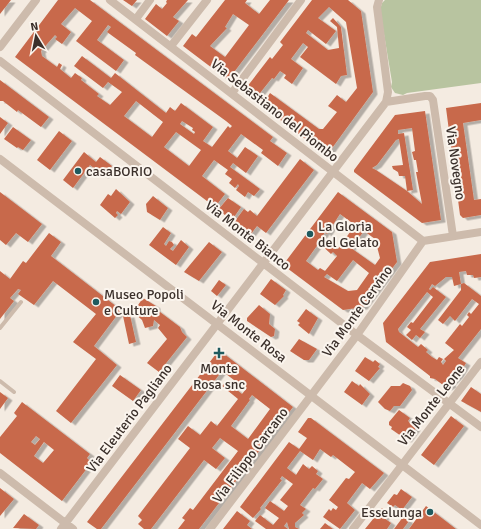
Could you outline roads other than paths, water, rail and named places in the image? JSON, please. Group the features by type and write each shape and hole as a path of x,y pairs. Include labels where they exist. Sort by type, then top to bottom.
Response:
{"street":[{"path":"0,47 36,0"},
{"name":"Via Sebastiano del Piombo","path":"110,0 423,241"},
{"path":"136,19 150,0"},
{"path":"171,46 207,0"},
{"path":"232,93 301,0"},
{"path":"377,1 388,92 386,102"},
{"name":"Via Monte Bianco","path":"0,61 357,335 481,427"},
{"name":"Via Novegno","path":"386,102 430,96 433,100 453,236"},
{"name":"Via Eleuterio Pagliano","path":"63,526 386,102"},
{"name":"Via Monte Rosa","path":"0,159 218,323 310,396 481,525"},
{"path":"423,241 481,232"},
{"name":"Via Monte Cervino","path":"310,396 357,335 423,241"},
{"name":"Via Monte Leone","path":"353,529 481,362"},
{"name":"Via Filippo Carcano","path":"210,529 310,396"},
{"path":"1,474 63,526 73,529"}],"lane":[{"path":"0,328 21,302"},
{"path":"0,381 14,392"}],"place":[{"name":"casaBORIO","path":"78,171"},
{"name":"La Gloria del Gelato","path":"310,234"},
{"name":"Museo Popoli e Culture","path":"96,302"},
{"name":"Monte Rosa snc","path":"219,353"},
{"name":"Esselunga","path":"430,512"}]}
